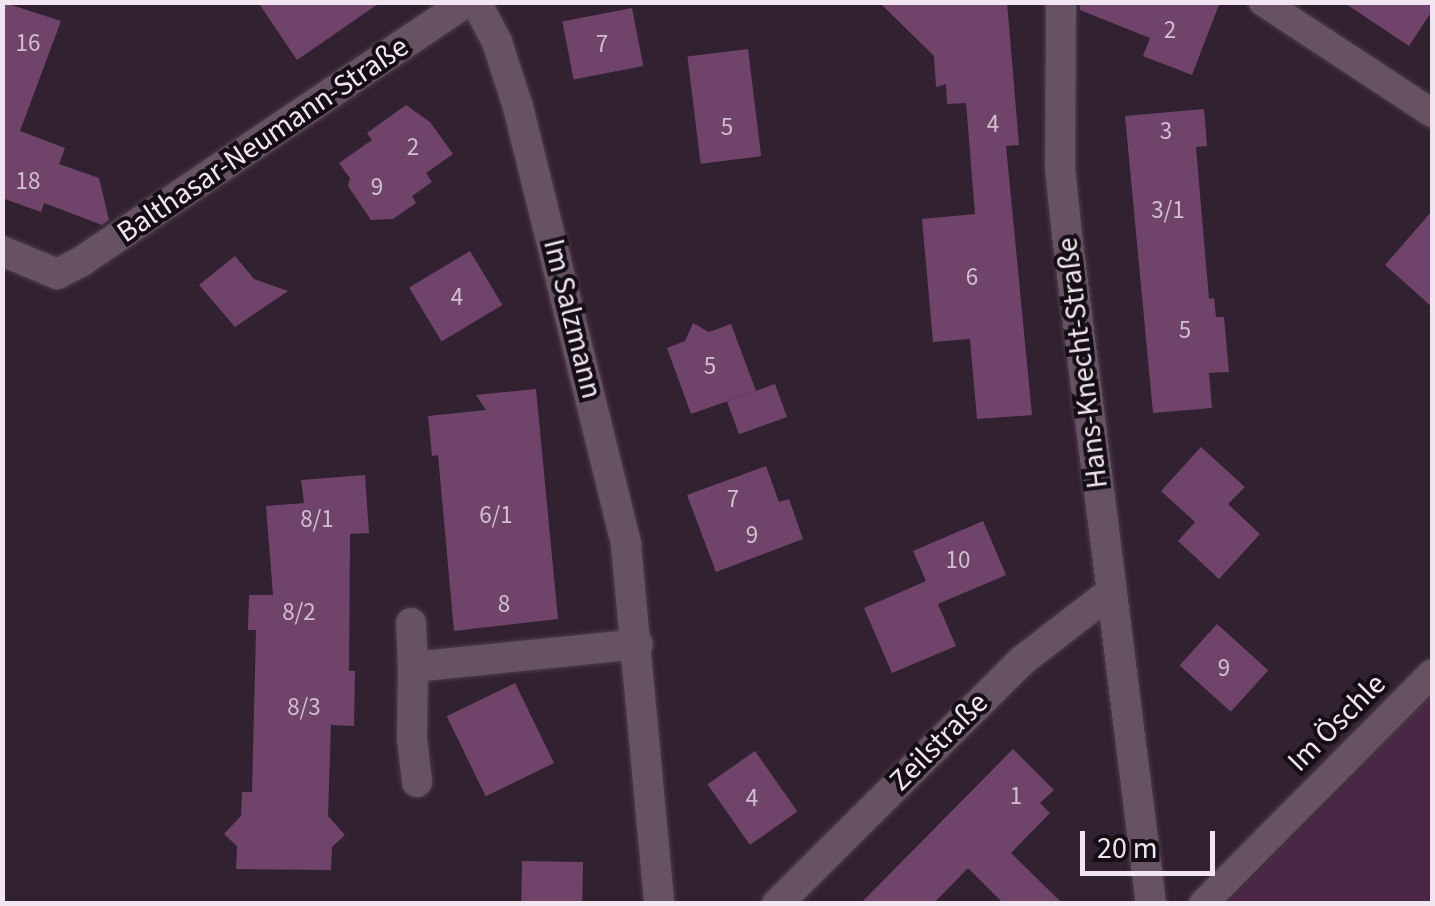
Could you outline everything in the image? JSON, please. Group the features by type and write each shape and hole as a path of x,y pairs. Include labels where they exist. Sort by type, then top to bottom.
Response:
{"street":[{"name":"Balthasar-Neumann-Straße","path":"2,251 57,274 111,243 466,2"},
{"name":"Im Salzmann","path":"476,2 497,42 514,92 626,545 659,904"},
{"name":"Hans-Knecht-Straße","path":"1060,2 1060,168 1151,904"},
{"name":"Zeilstraße","path":"777,904 1022,660 1110,592"},
{"path":"410,622 412,738 417,782"},
{"path":"413,667 638,644"}],"lane":[{"path":"1263,2 1432,114"},
{"name":"Im Öschle","path":"1204,904 1432,673"}],"shaded area":[{"path":"1432,696 1432,903 1227,903"}],"building":[{"path":"2,2 61,21 20,131 65,148 59,164 99,178 109,220 102,225 44,203 41,212 2,198"},
{"path":"258,2 381,2 297,60"},
{"path":"879,2 1007,2 1019,145 1006,146 1032,415 977,419 970,339 933,342 922,219 975,214 966,103 947,104 946,84 936,87 934,56"},
{"path":"1080,2 1220,2 1192,75 1143,56 1150,38 1080,10"},
{"path":"1343,2 1432,2 1432,11 1409,46"},
{"path":"632,8 643,66 574,79 562,22"},
{"path":"748,49 761,156 701,164 687,56"},
{"path":"406,105 430,122 453,154 426,173 432,182 412,196 416,203 393,219 371,220 348,186 350,178 339,163 372,140 367,133"},
{"path":"1204,109 1207,146 1196,147 1209,299 1214,298 1216,317 1224,317 1229,372 1209,373 1212,408 1153,413 1125,116"},
{"path":"1432,211 1432,307 1385,265"},
{"path":"470,251 502,305 442,342 409,288"},
{"path":"235,256 254,279 288,291 235,327 199,285"},
{"path":"693,323 709,332 731,324 756,391 691,414 667,348 685,341"},
{"path":"775,384 787,417 739,434 727,401"},
{"path":"536,389 558,619 454,631 438,455 432,456 428,416 486,410 476,395"},
{"path":"1201,447 1245,487 1228,504 1260,534 1219,579 1178,541 1195,522 1161,491"},
{"path":"766,466 779,502 789,499 803,539 716,572 687,495"},
{"path":"365,475 369,533 350,534 349,671 355,671 354,726 331,725 328,816 345,835 332,847 331,870 236,869 237,846 224,834 241,816 242,792 252,792 256,630 248,630 249,595 273,595 266,506 304,503 301,480"},
{"path":"983,521 1006,575 938,604 956,646 892,673 864,608 926,581 913,551"},
{"path":"1217,624 1268,670 1231,712 1180,666"},
{"path":"515,683 554,763 486,796 447,716"},
{"path":"1013,749 1054,790 1040,803 1050,813 1011,853 1063,904 1004,904 968,868 933,904 860,904"},
{"path":"755,751 797,812 750,845 707,784"},
{"path":"522,861 583,862 582,904 521,904"}]}
